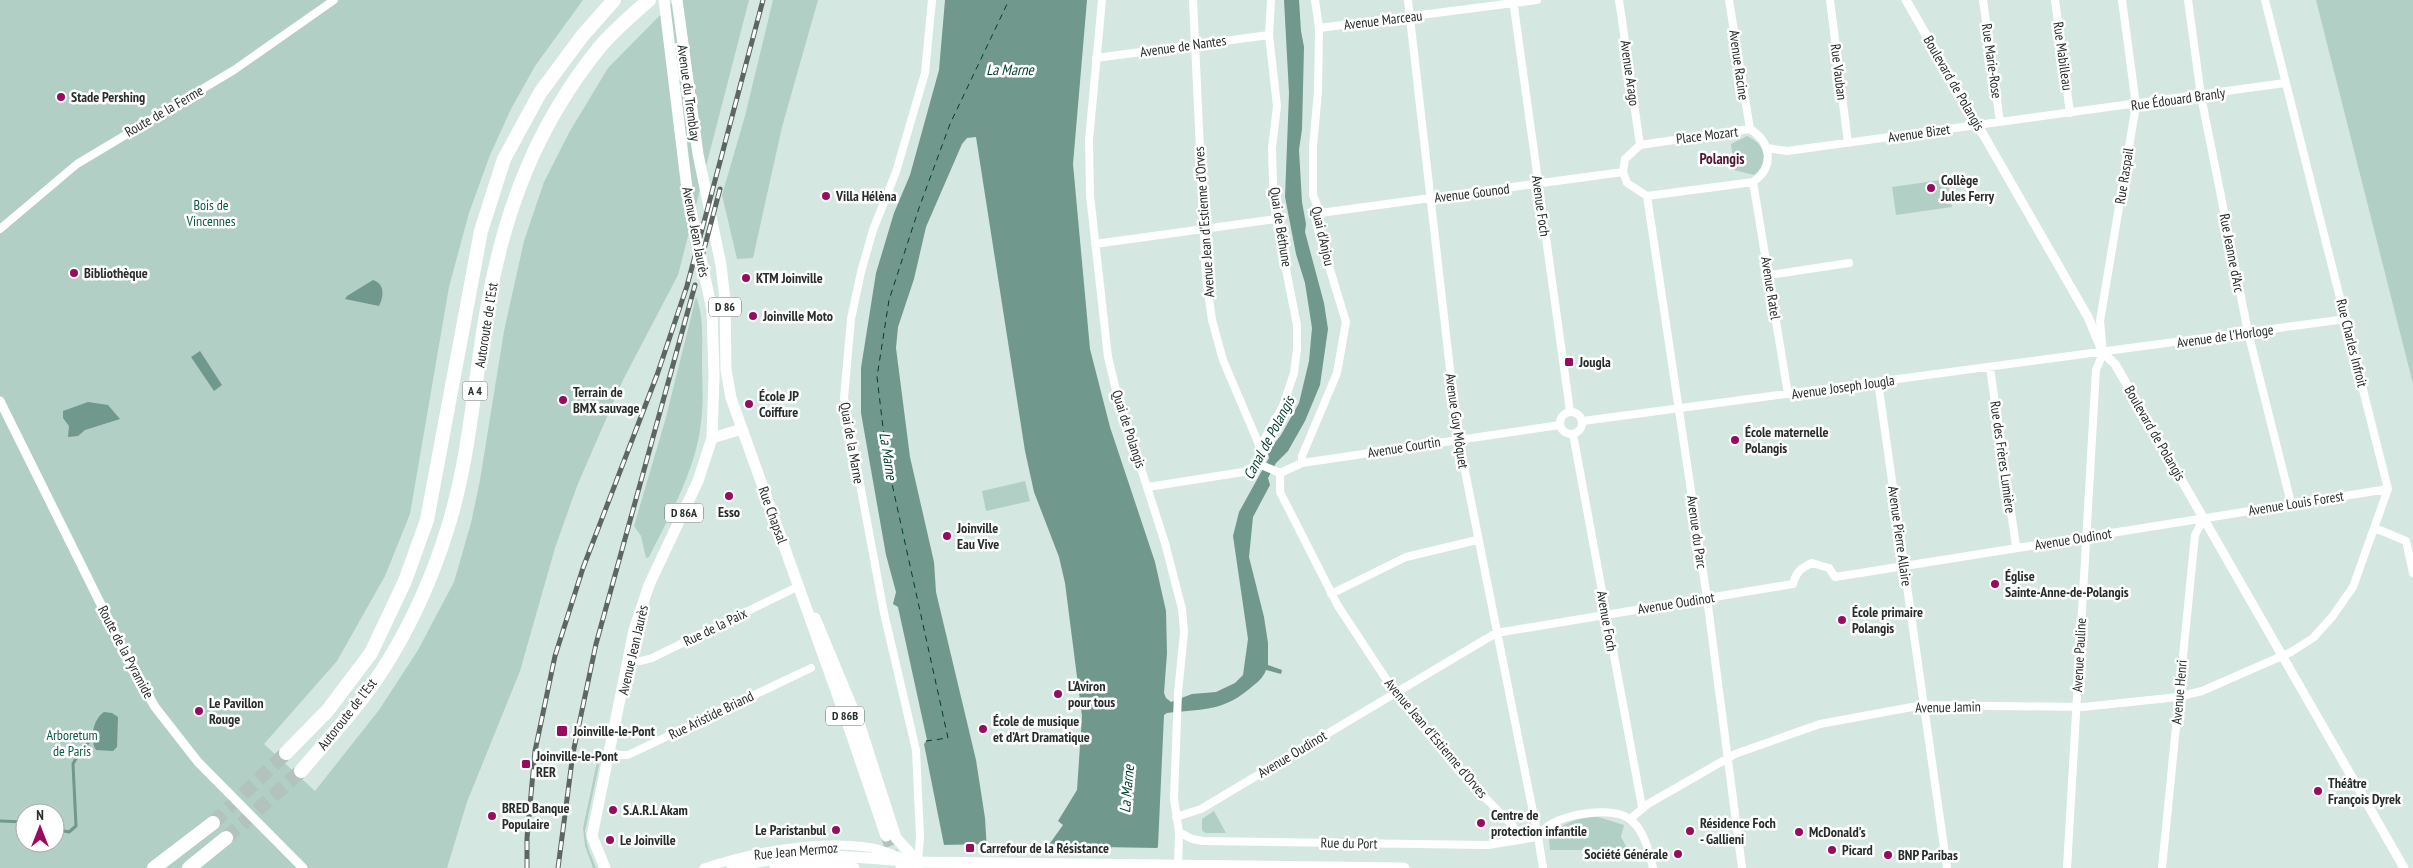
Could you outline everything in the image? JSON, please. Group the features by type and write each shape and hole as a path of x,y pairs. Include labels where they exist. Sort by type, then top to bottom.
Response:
{"highway":[{"name":"Autoroute de l’Est","path":"286,753 328,710 371,652 405,581 427,520 481,230 504,159 540,93 583,35 614,0"},
{"name":"Autoroute de l’Est","path":"301,771 347,717 385,666 428,586 448,526 467,452 487,309 503,231 526,165 559,105 599,47 649,0"},
{"path":"154,868 213,823"},
{"path":"189,868 226,838"}],"main road":[{"name":"Avenue du Tremblay","path":"664,0 684,173"},
{"name":"Avenue du Tremblay","path":"677,0 698,154 705,185"},
{"name":"Avenue Jean Jaurès","path":"605,868 592,836 634,630 650,585 698,481 712,438 714,376 712,310 684,173"},
{"name":"Rue Chapsal","path":"705,185 721,265 728,386 886,836"},
{"path":"712,438 742,430"},
{"path":"801,592 824,636 860,726 896,838 917,865"},
{"path":"732,868 777,859 820,855 917,865"},
{"path":"900,868 933,862 1404,868"},
{"path":"775,868 813,864 854,868"}],"street":[{"name":"Route de la Ferme","path":"0,229 77,164 234,70 334,0"},
{"name":"Quai de la Marne","path":"917,865 920,837 916,750 884,613 844,398 851,319 861,272 873,230 896,172 925,73 932,0"},
{"name":"Quai de Polangis","path":"1102,0 1089,140 1090,195 1108,357 1117,394 1148,487 1182,609 1184,632 1183,660 1178,693 1174,799 1179,832 1178,868"},
{"name":"Avenue Jean d'Estienne d'Orves","path":"1193,0 1206,278 1212,320 1226,368 1260,447 1259,464"},
{"name":"Quai de Béthune","path":"1260,447 1283,406 1294,373 1297,349 1295,315 1276,219 1272,148 1277,106 1269,34 1271,0"},
{"name":"Quai d'Anjou","path":"1302,463 1302,456 1337,373 1346,322 1318,230 1320,213 1313,195 1313,147 1318,91 1319,28 1316,0"},
{"name":"Avenue Guy Môquet","path":"1408,0 1429,198 1458,439 1543,868"},
{"name":"Avenue Marceau","path":"1319,28 1537,0"},
{"name":"Avenue Arago","path":"1619,0 1640,145"},
{"name":"Avenue Racine","path":"1729,0 1750,129"},
{"name":"Rue Vauban","path":"1830,0 1848,143"},
{"name":"Boulevard de Polangis","path":"1906,0 2088,317 2103,353 2115,364 2404,868"},
{"name":"Rue Marie-Rose","path":"1983,0 2000,122"},
{"name":"Rue Mabilleau","path":"2055,0 2070,113"},
{"name":"Rue Raspail","path":"2103,353 2100,320 2136,105 2122,0"},
{"name":"Rue Jeanne d'Arc","path":"2188,0 2200,96 2248,332 2291,503"},
{"name":"Rue Charles Infroit","path":"2265,0 2388,489"},
{"name":"Avenue Foch","path":"1513,2 1570,411"},
{"name":"Avenue de Nantes","path":"1096,58 1269,34"},
{"name":"Rue Édouard Branly","path":"2070,113 2285,83"},
{"name":"Avenue Bizet","path":"1767,148 1787,151 2070,113"},
{"name":"Place Mozart","path":"1640,145 1750,129 1757,134 1767,148"},
{"path":"1640,145 1625,159 1623,172 1627,183 1647,196 1753,182 1762,176 1766,168 1769,159 1767,148"},
{"name":"Avenue Gounod","path":"1320,213 1623,172"},
{"name":"Avenue Ratel","path":"1753,182 1770,275 1788,394"},
{"name":"Avenue du Parc","path":"1647,196 1707,598 1742,868"},
{"path":"1095,244 1276,219"},
{"path":"1770,275 1849,263"},
{"name":"Avenue de l'Horloge","path":"2103,353 2346,319"},
{"name":"Avenue Joseph Jougla","path":"1583,422 2103,353"},
{"name":"Avenue Pauline","path":"2067,868 2096,370 2103,353"},
{"name":"Rue des Frères Lumière","path":"1990,368 2016,546"},
{"name":"Avenue Pierre Allaire","path":"1878,382 1947,868"},
{"name":"Route de la Pyramide","path":"0,401 126,655 155,706 198,762 303,868"},
{"path":"1570,411 1580,415 1583,422 1582,427 1573,434 1562,431 1560,425 1564,414 1570,411"},
{"name":"Avenue Courtin","path":"1280,473 1302,463 1560,425"},
{"name":"Avenue Foch","path":"1573,434 1642,807"},
{"path":"1148,487 1243,472 1259,464 1280,473"},
{"name":"Avenue Jean d'Estienne d'Orves","path":"1280,473 1280,492 1331,594 1396,693 1457,769 1512,826 1521,839"},
{"path":"2284,656 2313,638 2332,617 2353,587 2388,489"},
{"name":"Avenue Louis Forest","path":"2204,518 2388,489"},
{"name":"Avenue Oudinot","path":"1176,817 1201,809 1496,633 1793,584 1801,567 1812,562 1829,568 1835,577 1904,567 2016,546 2204,518"},
{"name":"Avenue Henri","path":"2162,868 2195,535 2204,518"},
{"path":"2375,528 2406,541 2413,574"},
{"path":"1331,594 1406,557 1477,540"},
{"name":"Rue de la Paix","path":"629,659 641,661 652,658 801,592"},
{"name":"Avenue Jamin","path":"1630,819 1642,807 1728,758 1820,724 1923,705 2076,707 2178,698 2202,691 2284,656"},
{"name":"Rue Aristide Briand","path":"609,755 628,755 811,668"},
{"path":"1538,837 1552,824 1586,813 1611,814 1630,819 1643,837 1653,868"},
{"name":"Rue du Port","path":"1179,832 1192,839 1203,841 1488,845 1507,844 1521,839 1538,837"},
{"name":"Rue Jean Mermoz","path":"704,868 748,855 822,846 865,846 917,865"}],"green space":[{"name":"Bois de Vincennes","path":"0,0 583,0 535,66 511,109 490,155 469,213 449,287 410,514 385,576 337,661 264,744 315,791 379,710 418,650 454,582 471,523 480,480 504,331 524,241 544,182 570,131 608,68 675,0 749,0 678,275 623,380 577,486 555,548 520,671 467,802 447,868 0,868"},
{"path":"773,0 818,0 782,127 753,258 737,259 722,195 745,116"},
{"path":"2316,0 2413,0 2413,384"},
{"path":"1747,136 1762,148 1764,154 1763,165 1754,175 1734,170 1731,144"},
{"path":"1948,179 1952,207 1896,215 1892,187"},
{"path":"696,297 699,304 702,337 702,407 698,439 681,491 649,557 646,558 641,536 634,526 665,421"},
{"path":"1025,481 1030,501 986,511 982,491"},
{"path":"597,762 599,764 585,831 588,848 596,868 593,868 585,846 583,828"},
{"path":"1214,811 1226,833 1205,833 1202,830 1202,819"},
{"path":"1598,817 1624,825 1621,837 1628,850 1550,850 1549,839 1558,829 1570,822"}],"water":[{"name":"La Marne","path":"945,0 1087,0 1073,164 1090,349 1110,427 1155,562 1166,611 1167,653 1164,693 1171,702 1192,694 1216,692 1235,683 1243,675 1248,639 1233,536 1239,512 1269,458 1267,448 1274,444 1281,435 1299,403 1309,361 1312,328 1305,283 1296,254 1285,197 1289,93 1284,0 1299,0 1304,47 1302,129 1299,150 1302,202 1306,224 1305,232 1324,303 1328,329 1320,385 1305,421 1288,451 1276,463 1268,478 1270,485 1253,517 1249,557 1264,617 1268,643 1268,665 1282,670 1281,674 1266,670 1256,683 1238,697 1219,706 1164,715 1157,868 1048,846 1063,825 1058,821 1077,790 1082,716 1065,583 1059,557 1034,492 1025,451 976,137 967,138 962,144 926,227 914,279 898,327 896,348 910,457 934,562 936,592 976,760 985,818 988,868 944,845 924,744 927,740 898,607 893,604 896,592 886,555 861,413 861,368 876,273 894,213 910,175 939,70"},
{"path":"373,280 380,284 382,291 379,306 345,299 347,296"},
{"path":"200,351 222,385 214,391 191,357"},
{"path":"88,402 108,405 120,419 85,430 78,436 68,437 69,426 63,418 63,411"},
{"path":"104,712 112,713 118,717 117,747 113,751 96,750 94,746 93,730 97,719"}],"pier":[{"path":"989,844 990,868 942,868 941,845"},
{"path":"1045,846 1157,848 1159,846 1159,868 1045,868"}],"waterway":[{"path":"65,831 69,832 76,826 73,764 80,751 92,739"},
{"path":"0,821 15,822"}],"ferry route":[{"path":"926,741 948,738 887,461 877,377 889,300 919,208 950,124 1009,0"}],"tunnel":[{"path":"213,823 286,753"},
{"path":"226,838 301,771"},
{"path":"886,836 896,862"}],"railway":[{"path":"527,868 527,838 535,751 555,656 583,568 657,375 687,286 763,0"},
{"path":"699,268 720,189"},
{"path":"558,868 573,753 596,644 695,285"}],"place":[{"name":"Stade Pershing","path":"61,97"},
{"name":"Collège Jules Ferry","path":"1931,188"},
{"name":"Villa Hélèna","path":"826,196"},
{"name":"Bibliothèque","path":"74,273"},
{"name":"KTM Joinville","path":"746,278"},
{"name":"Joinville Moto","path":"753,316"},
{"name":"Jougla","path":"1569,362"},
{"name":"Terrain de BMX sauvage","path":"563,400"},
{"name":"École JP Coiffure","path":"749,404"},
{"name":"École maternelle Polangis","path":"1735,440"},
{"name":"Esso","path":"729,496"},
{"name":"Joinville Eau Vive","path":"947,536"},
{"name":"Église Sainte-Anne-de-Polangis","path":"1995,584"},
{"name":"École primaire Polangis","path":"1842,620"},
{"name":"L'Aviron pour tous","path":"1058,694"},
{"name":"Le Pavillon Rouge","path":"199,711"},
{"name":"École de musique et d’Art Dramatique","path":"983,729"},
{"name":"Joinville-le-Pont","path":"562,731"},
{"name":"Joinville-le-Pont RER","path":"526,764"},
{"name":"Théâtre François Dyrek","path":"2318,791"},
{"name":"S.A.R.L Akam","path":"613,810"},
{"name":"BRED Banque Populaire","path":"492,816"},
{"name":"Centre de protection infantile","path":"1481,823"},
{"name":"Le Paristanbul","path":"836,830"},
{"name":"Résidence Foch - Gallieni","path":"1690,831"},
{"name":"McDonald's","path":"1799,832"},
{"name":"Le Joinville","path":"610,840"},
{"name":"Carrefour de la Résistance","path":"970,848"},
{"name":"Picard","path":"1832,850"},
{"name":"Société Générale","path":"1678,854"},
{"name":"BNP Paribas","path":"1888,855"}],"district":[{"name":"Polangis","path":"1722,159"}],"water label":[{"name":"Canal de Polangis","path":"1269,438"}],"park label":[{"name":"Arboretum de Paris","path":"72,744"}]}
